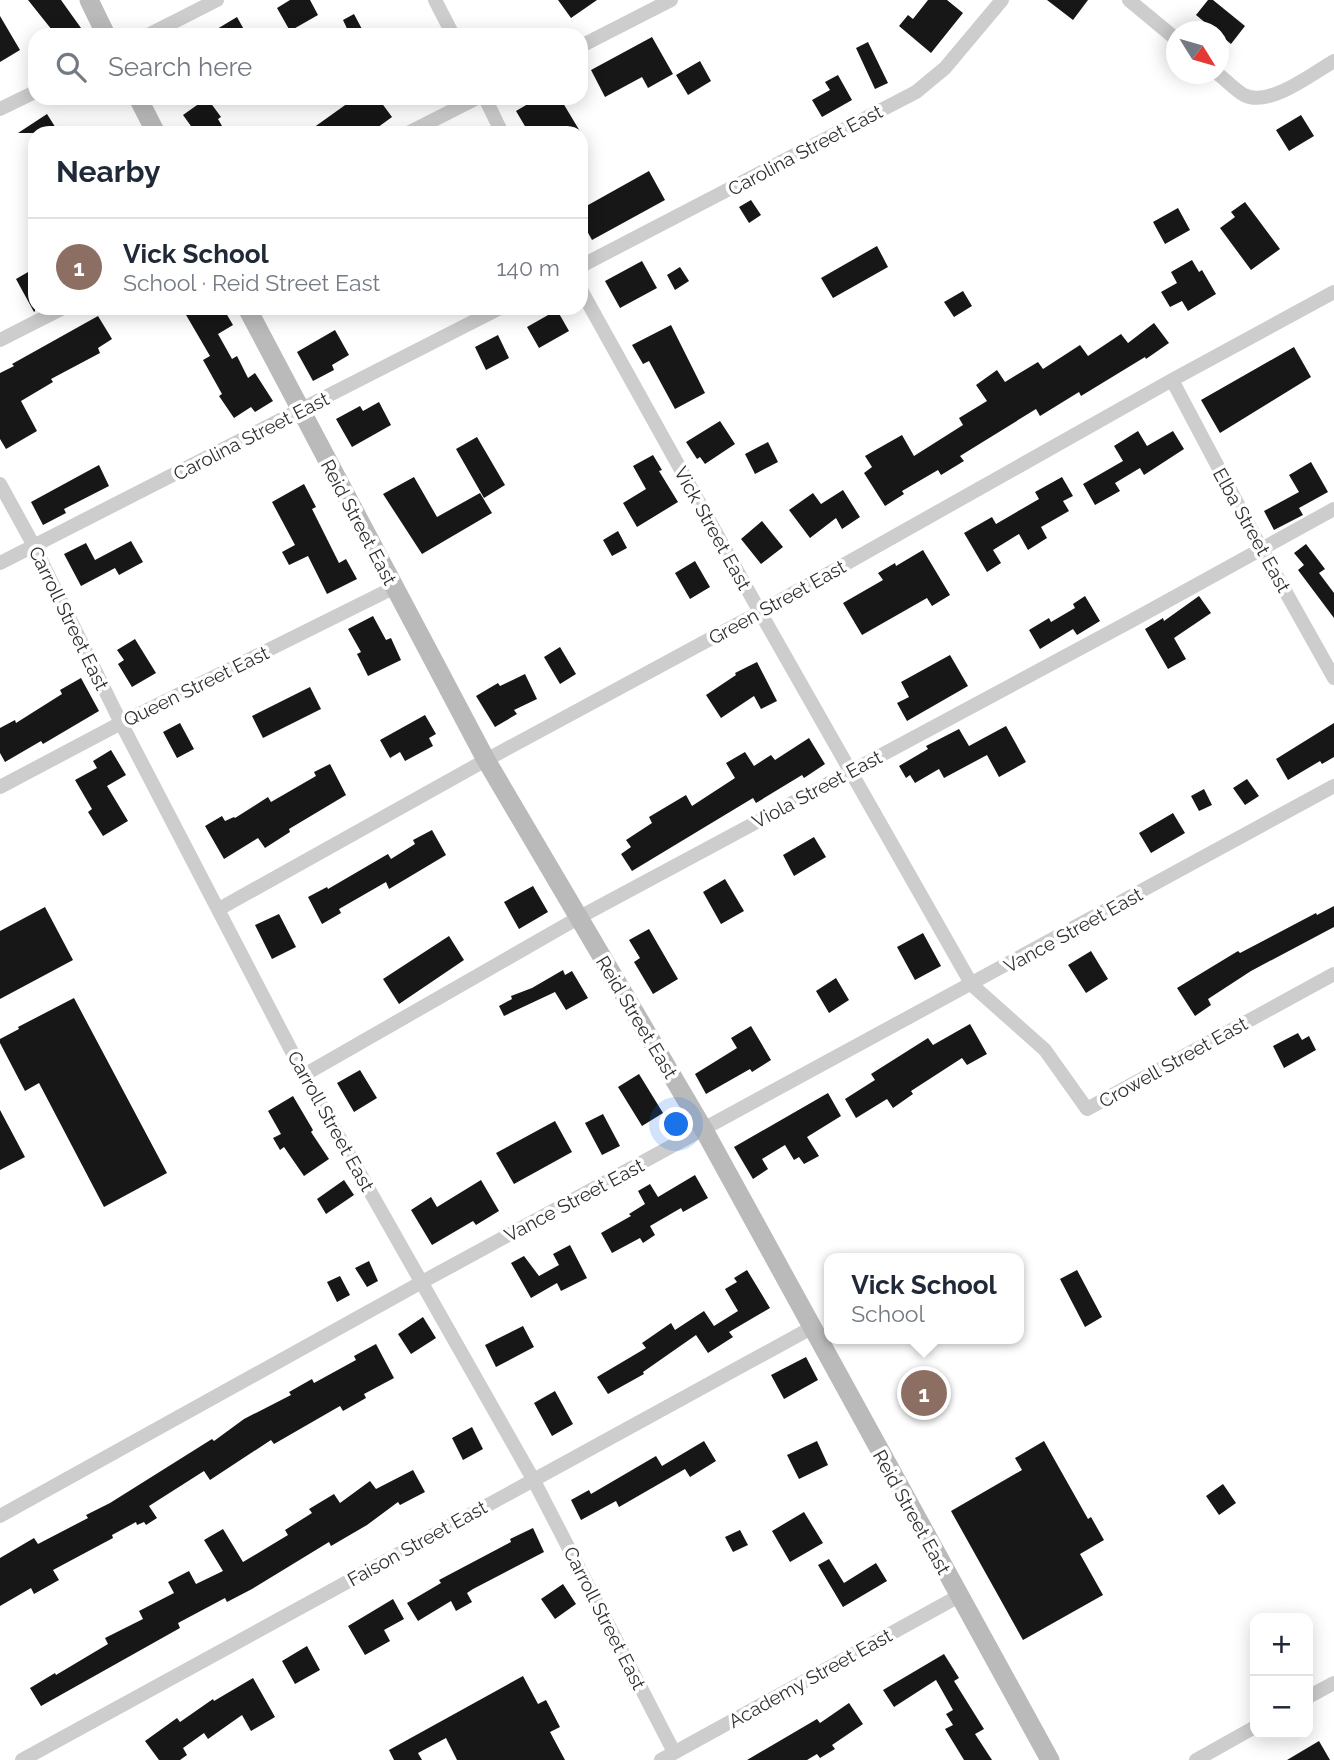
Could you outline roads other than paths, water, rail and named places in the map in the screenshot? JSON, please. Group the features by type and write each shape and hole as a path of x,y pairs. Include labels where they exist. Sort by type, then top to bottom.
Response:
{"street":[{"path":"89,0 103,28"},
{"path":"162,28 217,0"},
{"path":"435,0 449,28"},
{"path":"588,42 671,0"},
{"name":"Carolina Street East","path":"588,262 916,92 945,68 1002,0"},
{"path":"1129,0 1166,30"},
{"path":"1229,82 1245,95 1273,96 1334,61"},
{"path":"0,109 28,95"},
{"path":"142,105 152,126"},
{"path":"422,126 463,105"},
{"path":"488,105 499,126"},
{"name":"Green Street East","path":"219,909 1334,292"},
{"name":"Vick Street East","path":"588,303 972,985"},
{"path":"0,340 49,315"},
{"name":"Reid Street East","path":"251,315 486,760 704,1130 1050,1760"},
{"name":"Carolina Street East","path":"0,563 301,412 487,315"},
{"name":"Elba Street East","path":"1172,380 1334,678"},
{"name":"Carroll Street East","path":"0,484 34,545 121,723 304,1075 533,1479 674,1752"},
{"name":"Viola Street East","path":"304,1075 578,918 1119,628 1334,509"},
{"name":"Queen Street East","path":"0,787 121,723 393,588"},
{"name":"Vance Street East","path":"0,1516 422,1282 1334,786"},
{"name":"Crowell Street East","path":"972,985 1045,1050 1087,1109 1334,974"},
{"name":"Faison Street East","path":"22,1760 813,1327"},
{"name":"Academy Street East","path":"661,1760 959,1595"},
{"path":"1313,1695 1334,1683"},
{"path":"1196,1760 1250,1730"}],"place":[{"name":"Vick School","path":"924,1393"}]}
